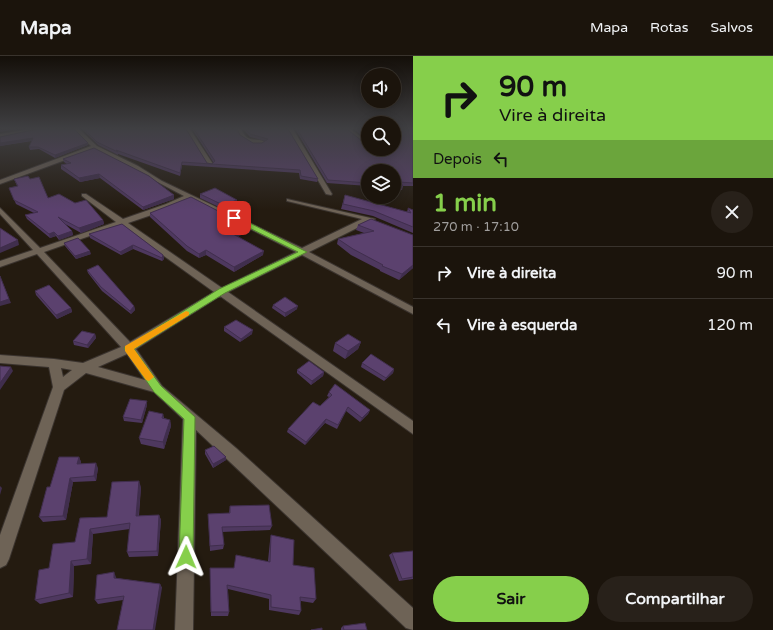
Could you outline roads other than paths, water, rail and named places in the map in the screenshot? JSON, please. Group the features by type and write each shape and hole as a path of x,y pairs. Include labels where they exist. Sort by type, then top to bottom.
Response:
{"street":[{"path":"0,182 71,156"},
{"path":"113,156 136,167 160,182 303,252 413,311"},
{"path":"204,156 210,164"},
{"path":"306,156 329,194"},
{"path":"84,195 222,291 413,428"},
{"path":"0,264 121,221 169,206 190,196"},
{"path":"59,387 84,368 129,348 222,291 372,220 289,200"},
{"path":"0,210 129,348 158,389 231,452 413,621"},
{"path":"0,359 54,363 84,368 114,375 158,389"},
{"path":"0,559 59,387 54,363"},
{"path":"184,630 190,417"}]}
